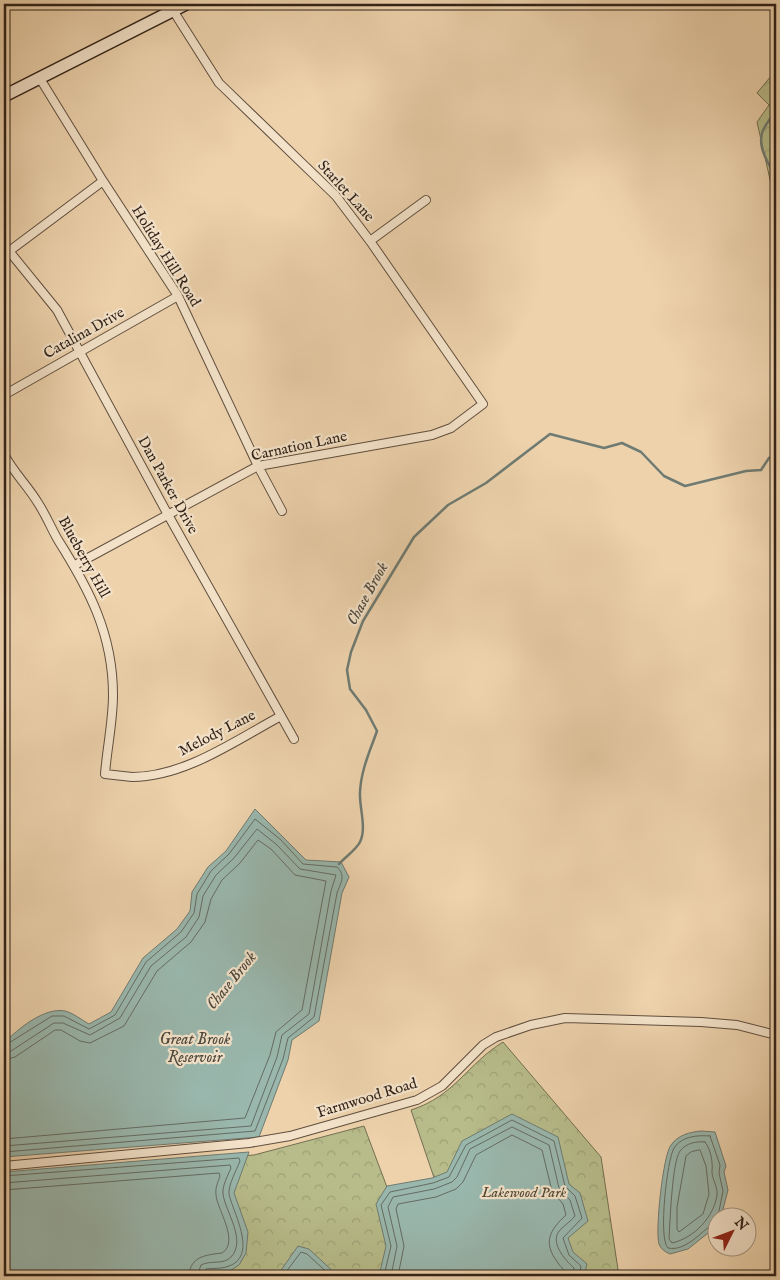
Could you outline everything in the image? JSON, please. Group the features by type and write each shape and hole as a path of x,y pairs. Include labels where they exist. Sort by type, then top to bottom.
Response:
{"main road":[{"path":"4,96 171,7 186,4"}],"street":[{"name":"Starlet Lane","path":"171,7 219,83 336,196 370,241 483,404"},
{"name":"Holiday Hill Road","path":"39,77 102,181 178,296 258,466 282,511"},
{"path":"6,253 102,181"},
{"path":"370,241 426,200"},
{"name":"Dan Parker Drive","path":"6,253 57,310 167,513 294,738"},
{"name":"Catalina Drive","path":"4,394 178,296"},
{"name":"Carnation Lane","path":"75,565 167,513 258,466 432,434 451,428 483,404"},
{"name":"Blueberry Hill","path":"4,454 10,466 38,502 75,565 98,610 108,650 113,694 105,774"},
{"name":"Melody Lane","path":"105,774 133,777 173,770 207,756 281,716"},
{"name":"Farmwood Road","path":"4,1166 249,1143 290,1136 417,1100 442,1086 484,1045 496,1037 531,1025 564,1018 701,1022 737,1025 776,1034"}],"green space":[{"path":"776,70 776,206 757,122 769,105 757,93"},
{"name":"Lakewood Park","path":"503,1042 601,1157 619,1276 4,1276 4,1174 254,1155 364,1126 408,1243 444,1207 411,1110 439,1097"}],"water":[{"name":"Great Brook Reservoir","path":"255,809 306,860 341,862 349,877 342,893 319,1021 292,1040 288,1060 259,1137 4,1157 4,1043 32,1020 49,1012 65,1011 89,1024 111,1012 143,958 177,929 190,911 192,892 208,867 226,851"},
{"path":"512,1114 558,1137 569,1184 580,1193 588,1221 568,1238 573,1252 587,1264 584,1276 379,1276 386,1246 376,1204 387,1186 432,1178 447,1172 462,1141"},
{"path":"701,1131 715,1132 726,1166 724,1172 728,1190 723,1208 708,1208 708,1233 688,1249 670,1254 659,1244 660,1193 665,1163 671,1145 681,1136"},
{"path":"249,1152 234,1193 248,1232 246,1253 239,1265 228,1272 192,1276 4,1276 4,1172"},
{"path":"298,1246 309,1249 338,1276 277,1276"}],"waterway":[{"name":"Chase Brook","path":"776,67 774,70 776,76"},
{"name":"Chase Brook","path":"776,109 763,130 761,138 764,155 776,174"},
{"name":"Chase Brook","path":"339,864 356,848 362,836 363,824 360,798 362,776 377,731 366,710 350,689 347,670 351,652 363,621 414,537 448,505 486,483 550,434 604,448 622,443 641,452 664,476 685,486 746,471 761,470 769,458 776,455"}]}
